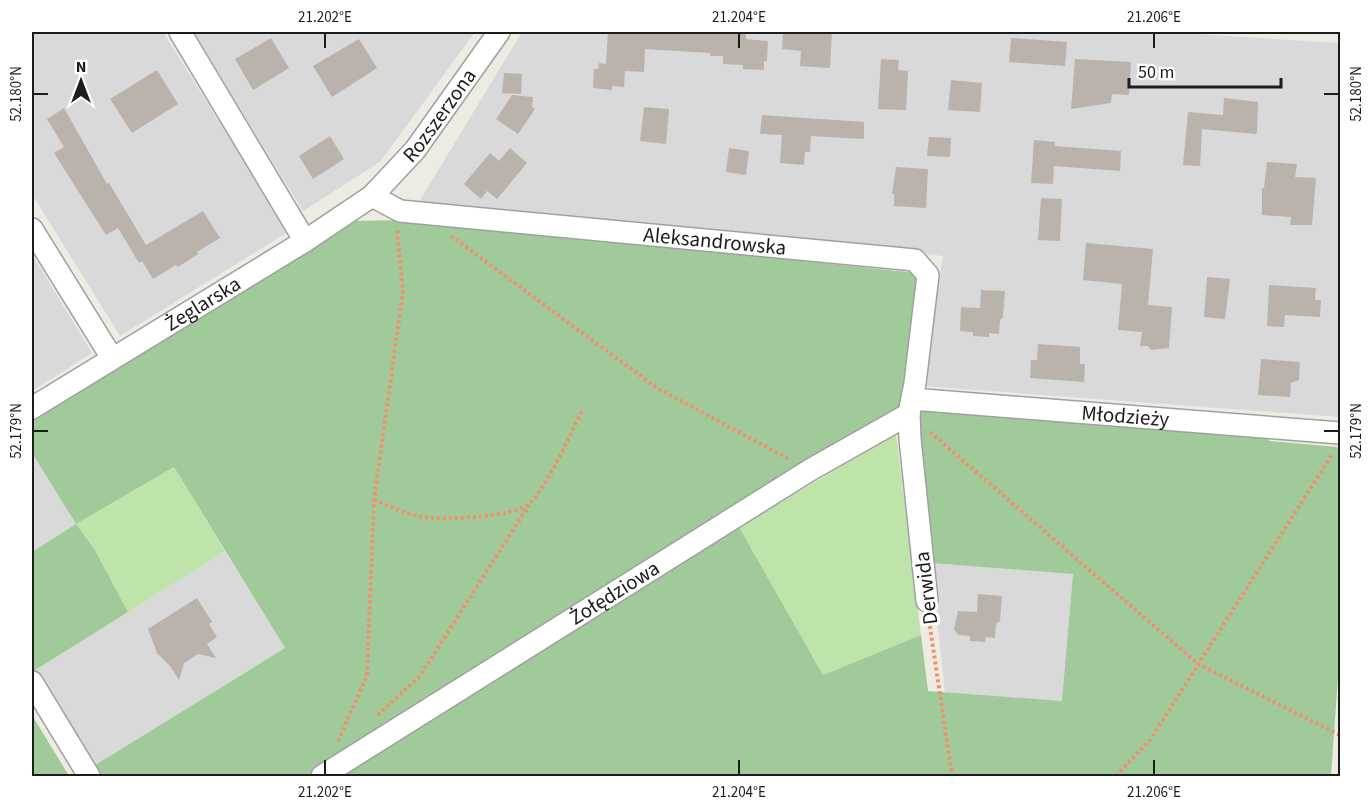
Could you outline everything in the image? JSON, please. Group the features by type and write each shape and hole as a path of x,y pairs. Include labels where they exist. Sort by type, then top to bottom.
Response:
{"street":[{"path":"180,32 305,241"},
{"name":"Rozszerzona","path":"372,196 415,150 499,32"},
{"name":"Żeglarska","path":"32,408 305,241 372,196"},
{"name":"Aleksandrowska","path":"372,196 400,211 915,260 928,275 928,282 910,406"},
{"path":"32,229 112,358"},
{"name":"Młodzieży","path":"910,406 1340,433"},
{"name":"Żołędziowa","path":"324,775 910,406"},
{"name":"Derwida","path":"910,406 910,439 927,601"},
{"path":"32,682 89,777"}],"path":[{"path":"324,775 367,676 374,500 403,291 397,224 400,211"},
{"path":"447,234 657,388 810,470"},
{"path":"910,406 1198,664 1341,735"},
{"path":"370,723 420,676 555,464 583,409"},
{"path":"1116,777 1150,740 1339,445 1340,433"},
{"path":"374,500 421,517 454,518 499,515 529,505"},
{"name":"Derwida","path":"927,601 952,777"}],"shaded area":[{"path":"32,32 163,32 288,232 120,336 32,194"},
{"path":"192,32 475,32 380,162 303,211"},
{"path":"522,32 1164,32 1340,43 1340,417 923,386 943,256 419,202"},
{"path":"32,254 92,353 32,391"},
{"path":"32,453 76,524 32,552"},
{"path":"225,551 285,648 92,767 32,672"},
{"path":"931,563 1073,573 1063,701 945,693"}],"green space":[{"path":"408,220 917,273 904,405 306,776 99,776 92,767 285,648 174,467 76,524 32,453 32,420 350,221"},
{"path":"915,405 1013,418 1268,433 1269,441 1337,447 1340,451 1340,648 1331,776 334,776 739,527 823,675 921,635 928,691 1062,701 1073,574 931,563"},
{"path":"896,434 921,635 823,675 739,527"},
{"path":"174,467 225,551 128,612 95,550 76,524"},
{"path":"76,524 95,550 128,612 32,672 32,552"},
{"path":"32,715 69,776 32,776"}],"building":[{"path":"608,32 746,32 746,39 768,41 767,61 764,61 764,70 743,69 743,65 723,64 723,56 710,56 710,53 645,49 644,72 625,71 624,87 612,86 612,90 593,88 594,69 598,69 599,63 606,64"},
{"path":"783,32 832,32 830,68 800,66 801,51 782,49"},
{"path":"271,38 289,68 253,90 235,59"},
{"path":"1011,38 1067,42 1065,66 1009,62"},
{"path":"359,39 377,68 332,97 313,66"},
{"path":"881,59 899,60 898,70 908,71 906,110 878,109"},
{"path":"1075,59 1131,62 1129,95 1112,94 1111,103 1071,109"},
{"path":"157,70 178,104 132,133 110,99"},
{"path":"504,73 522,74 521,94 502,93"},
{"path":"951,80 982,83 980,112 948,110"},
{"path":"512,95 533,97 532,107 535,109 518,134 496,119"},
{"path":"1224,98 1258,102 1256,134 1202,129 1200,166 1183,165 1188,112 1223,115"},
{"path":"644,107 669,109 666,144 640,141"},
{"path":"64,108 107,184 109,183 146,245 203,211 220,238 178,267 176,265 153,279 142,261 139,263 118,228 106,235 54,153 64,147 47,119"},
{"path":"762,115 864,122 864,139 811,136 810,152 805,152 804,165 780,163 782,135 760,134"},
{"path":"330,136 344,159 313,179 299,156"},
{"path":"929,137 951,138 950,157 927,156"},
{"path":"1034,140 1055,142 1055,146 1121,151 1120,171 1054,166 1053,184 1031,183"},
{"path":"510,148 527,163 497,199 487,191 481,199 464,184 490,153 499,161"},
{"path":"729,148 749,151 746,175 726,172"},
{"path":"1267,162 1297,164 1295,177 1316,178 1312,225 1290,225 1291,217 1262,215 1262,188 1264,188"},
{"path":"896,167 928,169 926,208 894,206 894,194 892,194"},
{"path":"1041,198 1062,199 1060,241 1038,240"},
{"path":"1086,243 1153,249 1148,305 1172,307 1169,348 1151,350 1148,346 1140,346 1142,332 1118,330 1122,284 1083,280"},
{"path":"1207,277 1230,279 1225,319 1204,317"},
{"path":"1269,285 1316,288 1315,300 1321,300 1320,317 1285,315 1284,327 1267,326"},
{"path":"981,290 1005,291 999,334 989,333 989,337 973,336 973,332 960,331 961,307 980,308"},
{"path":"1038,344 1080,347 1080,364 1085,364 1084,382 1030,378 1031,360 1037,360"},
{"path":"1261,359 1300,362 1299,380 1291,383 1290,397 1258,395"},
{"path":"978,594 1002,596 1000,621 996,624 995,638 986,637 985,642 970,641 970,636 959,635 954,630 958,611 977,612"},
{"path":"197,598 212,622 209,624 217,637 207,644 216,658 198,654 184,663 179,680 170,666 157,653 148,629"}]}
